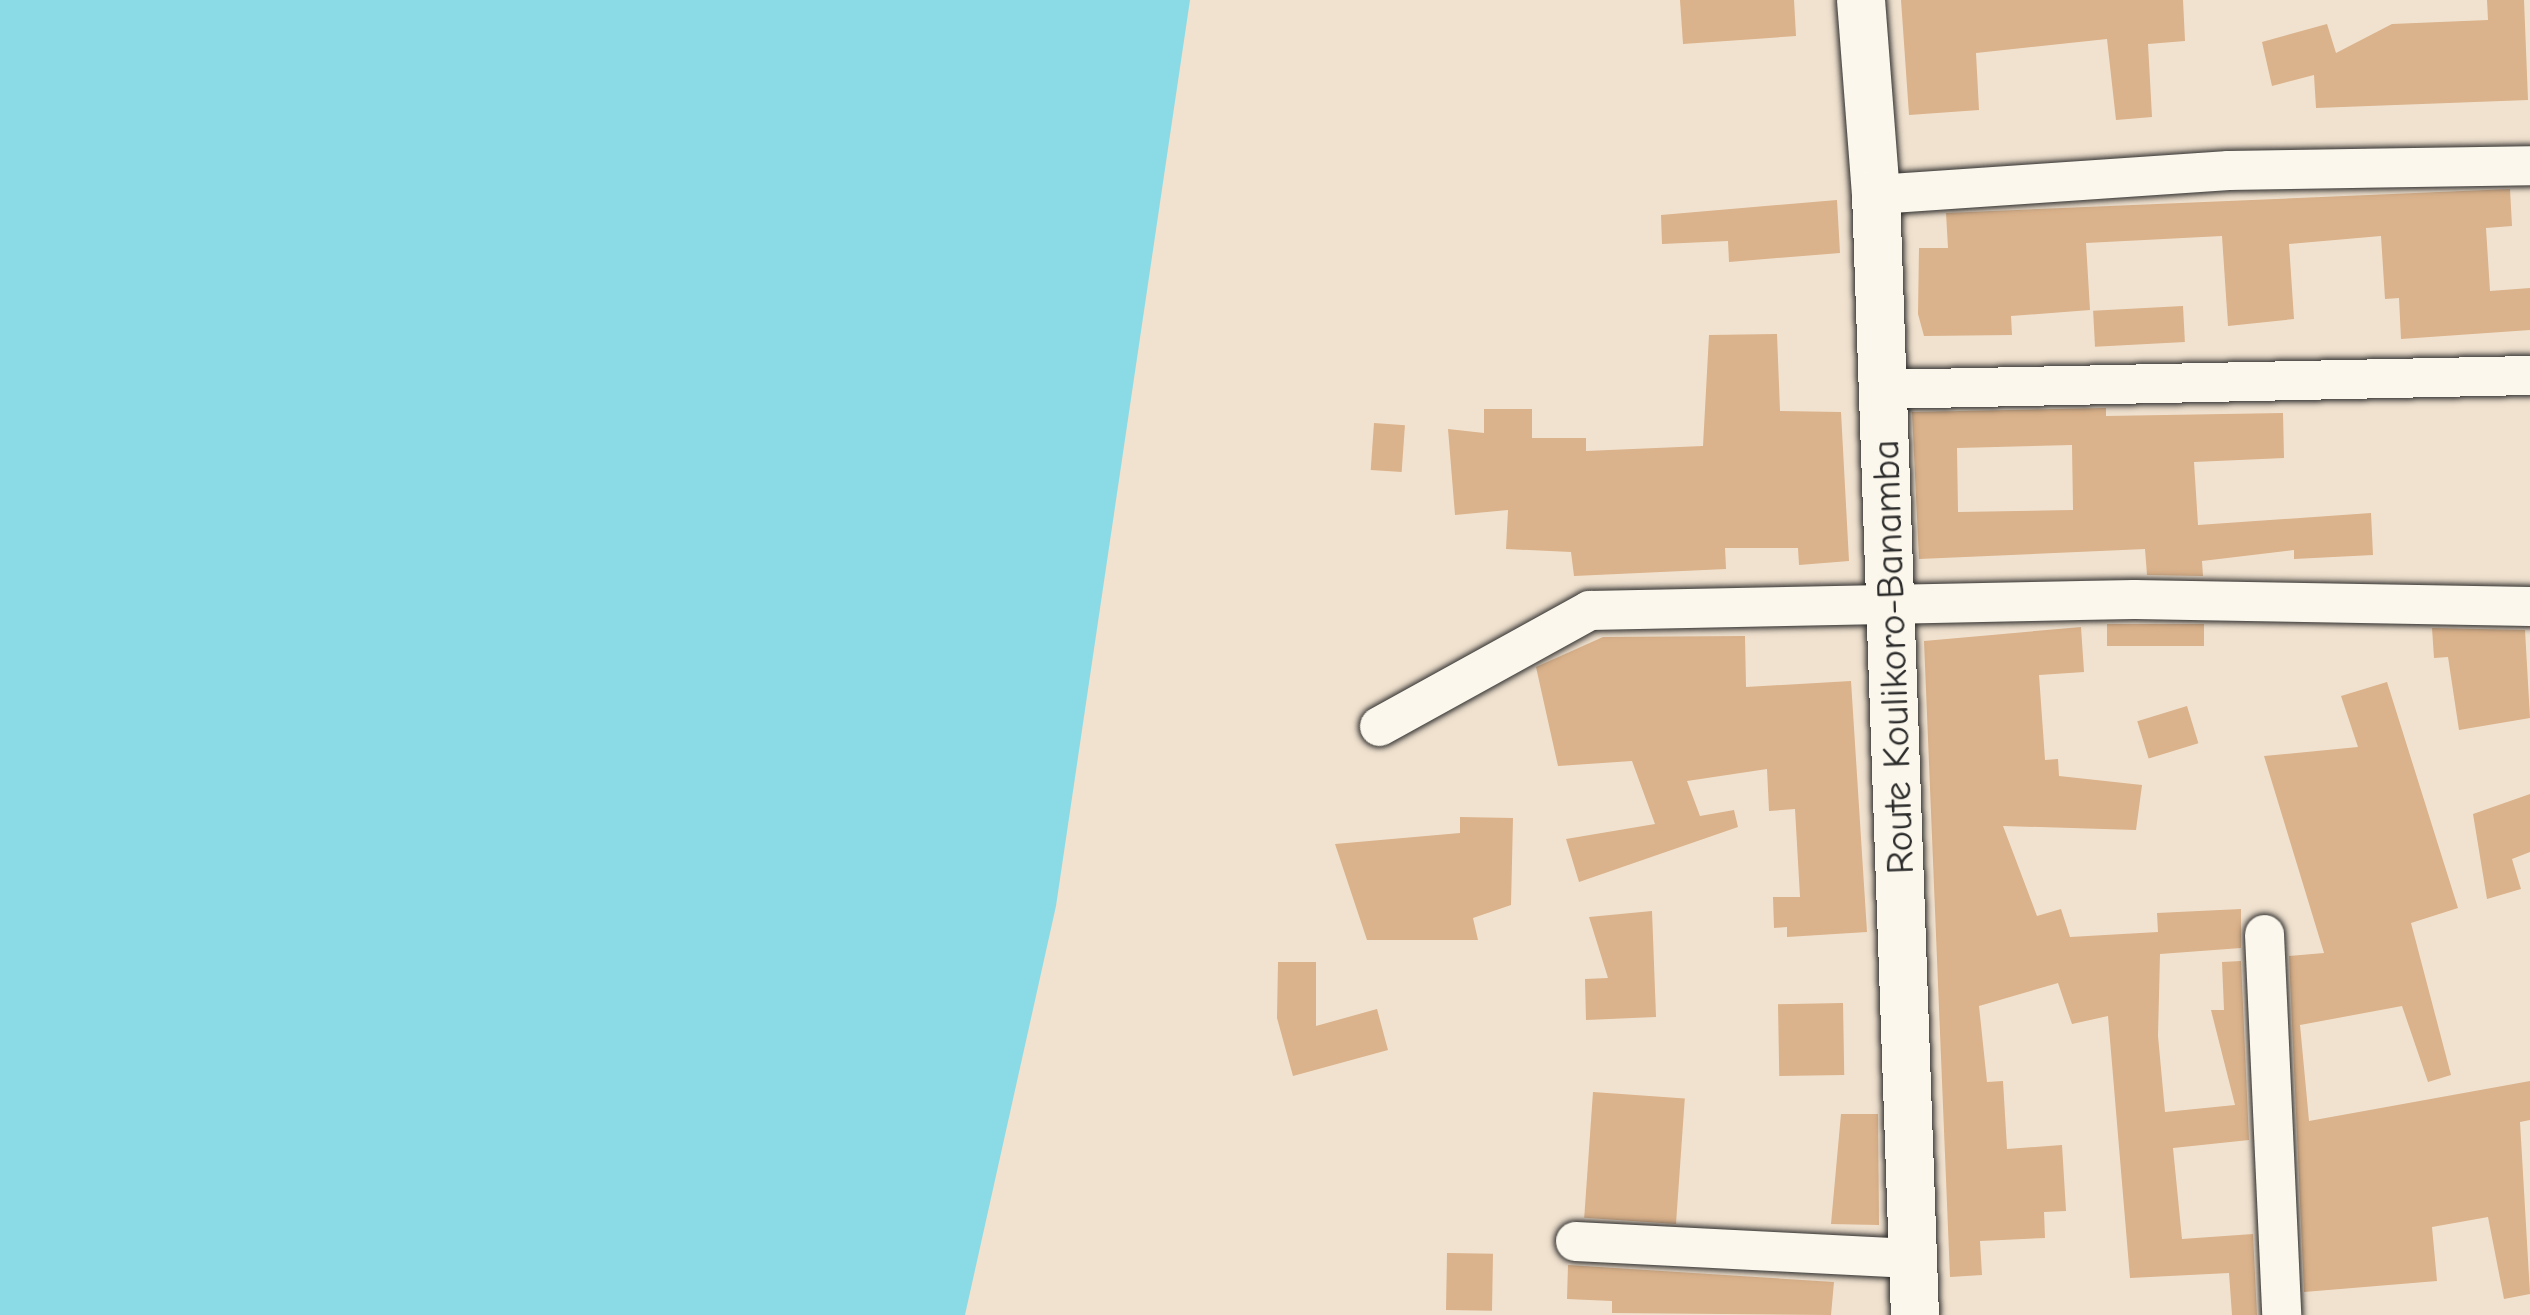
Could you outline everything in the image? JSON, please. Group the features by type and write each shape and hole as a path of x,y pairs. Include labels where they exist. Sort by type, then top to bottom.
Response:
{"main road":[{"name":"Route Koulikoro-Banamba","path":"1861,0 1876,194 1915,1315"}],"street":[{"path":"1876,194 2228,170 2530,165"},
{"path":"1882,389 2530,375"},
{"path":"1378,726 1588,610 2530,605"},
{"path":"2264,934 2281,1315"},
{"path":"1575,1241 1911,1258"}],"water":[{"path":"0,0 1190,0 1056,906 965,1315 0,1315"}],"building":[{"path":"1680,0 1794,0 1796,36 1683,44"},
{"path":"1901,0 2183,0 2185,41 2148,44 2152,117 2116,120 2107,39 1976,53 1979,110 1909,115"},
{"path":"2487,0 2524,0 2528,100 2316,108 2314,75 2272,86 2262,42 2327,24 2336,53 2392,24 2488,20"},
{"path":"2510,189 2512,226 2486,228 2490,291 2530,288 2530,330 2401,339 2399,298 2385,299 2381,236 2289,244 2294,319 2228,326 2222,236 2086,243 2090,310 2011,316 2012,335 1924,336 1918,314 1919,248 1948,248 1946,213"},
{"path":"1837,200 1840,253 1729,262 1728,241 1662,244 1661,215"},
{"path":"2183,306 2185,342 2095,347 2093,311"},
{"path":"1777,334 1780,411 1841,412 1849,561 1799,565 1798,548 1725,548 1726,569 1574,576 1571,552 1506,549 1508,510 1455,515 1448,429 1484,433 1484,409 1532,409 1532,438 1586,438 1586,451 1703,446 1709,335"},
{"path":"2106,408 2106,416 2283,413 2284,458 2194,462 2198,525 2371,513 2373,555 2294,559 2294,550 2202,561 2203,576 2147,575 2145,549 1919,559 1912,412","holes":["2072,445 2073,510 1958,512 1957,448"]},
{"path":"1374,423 1405,425 1402,472 1371,470"},
{"path":"2107,624 2204,624 2204,646 2107,646"},
{"path":"2081,627 2084,672 2039,675 2045,760 2058,759 2059,776 2142,785 2136,830 2003,826 2037,916 2061,909 2070,937 2158,932 2157,913 2241,909 2241,948 2160,954 2158,1036 2165,1112 2235,1105 2211,1010 2224,1010 2222,962 2241,961 2249,1140 2173,1148 2182,1239 2253,1234 2257,1315 2232,1315 2229,1273 2130,1278 2108,1016 2072,1024 2058,983 1979,1006 1987,1082 2003,1081 2007,1149 2062,1145 2066,1211 2044,1212 2045,1238 1980,1241 1982,1275 1950,1277 1924,641"},
{"path":"2432,628 2525,630 2530,718 2459,730 2448,657 2434,658"},
{"path":"1745,636 1746,687 1851,681 1867,932 1787,937 1787,927 1774,928 1773,897 1800,897 1795,809 1769,811 1767,769 1687,781 1700,816 1734,810 1738,827 1579,882 1566,839 1655,824 1632,761 1558,766 1536,667 1603,637"},
{"path":"2387,682 2458,908 2411,923 2451,1075 2428,1082 2402,1006 2300,1025 2309,1121 2530,1081 2530,1120 2520,1122 2530,1294 2504,1299 2488,1217 2432,1227 2437,1281 2304,1292 2289,956 2324,953 2264,756 2358,747 2341,696"},
{"path":"2187,706 2198,743 2149,758 2137,721"},
{"path":"2530,794 2530,852 2512,859 2521,889 2487,899 2473,814"},
{"path":"1460,817 1513,818 1511,905 1473,918 1478,940 1367,940 1335,844 1460,833"},
{"path":"1652,911 1656,1017 1586,1020 1585,979 1608,978 1589,917"},
{"path":"1278,962 1316,962 1316,1026 1377,1009 1388,1050 1293,1076 1277,1018"},
{"path":"1843,1003 1844,1075 1779,1076 1778,1004"},
{"path":"1593,1092 1685,1098 1676,1224 1584,1218"},
{"path":"1841,1114 1878,1114 1879,1225 1831,1224"},
{"path":"1447,1253 1493,1254 1492,1311 1446,1310"},
{"path":"1568,1265 1834,1282 1831,1315 1612,1313 1612,1301 1567,1299"}]}
